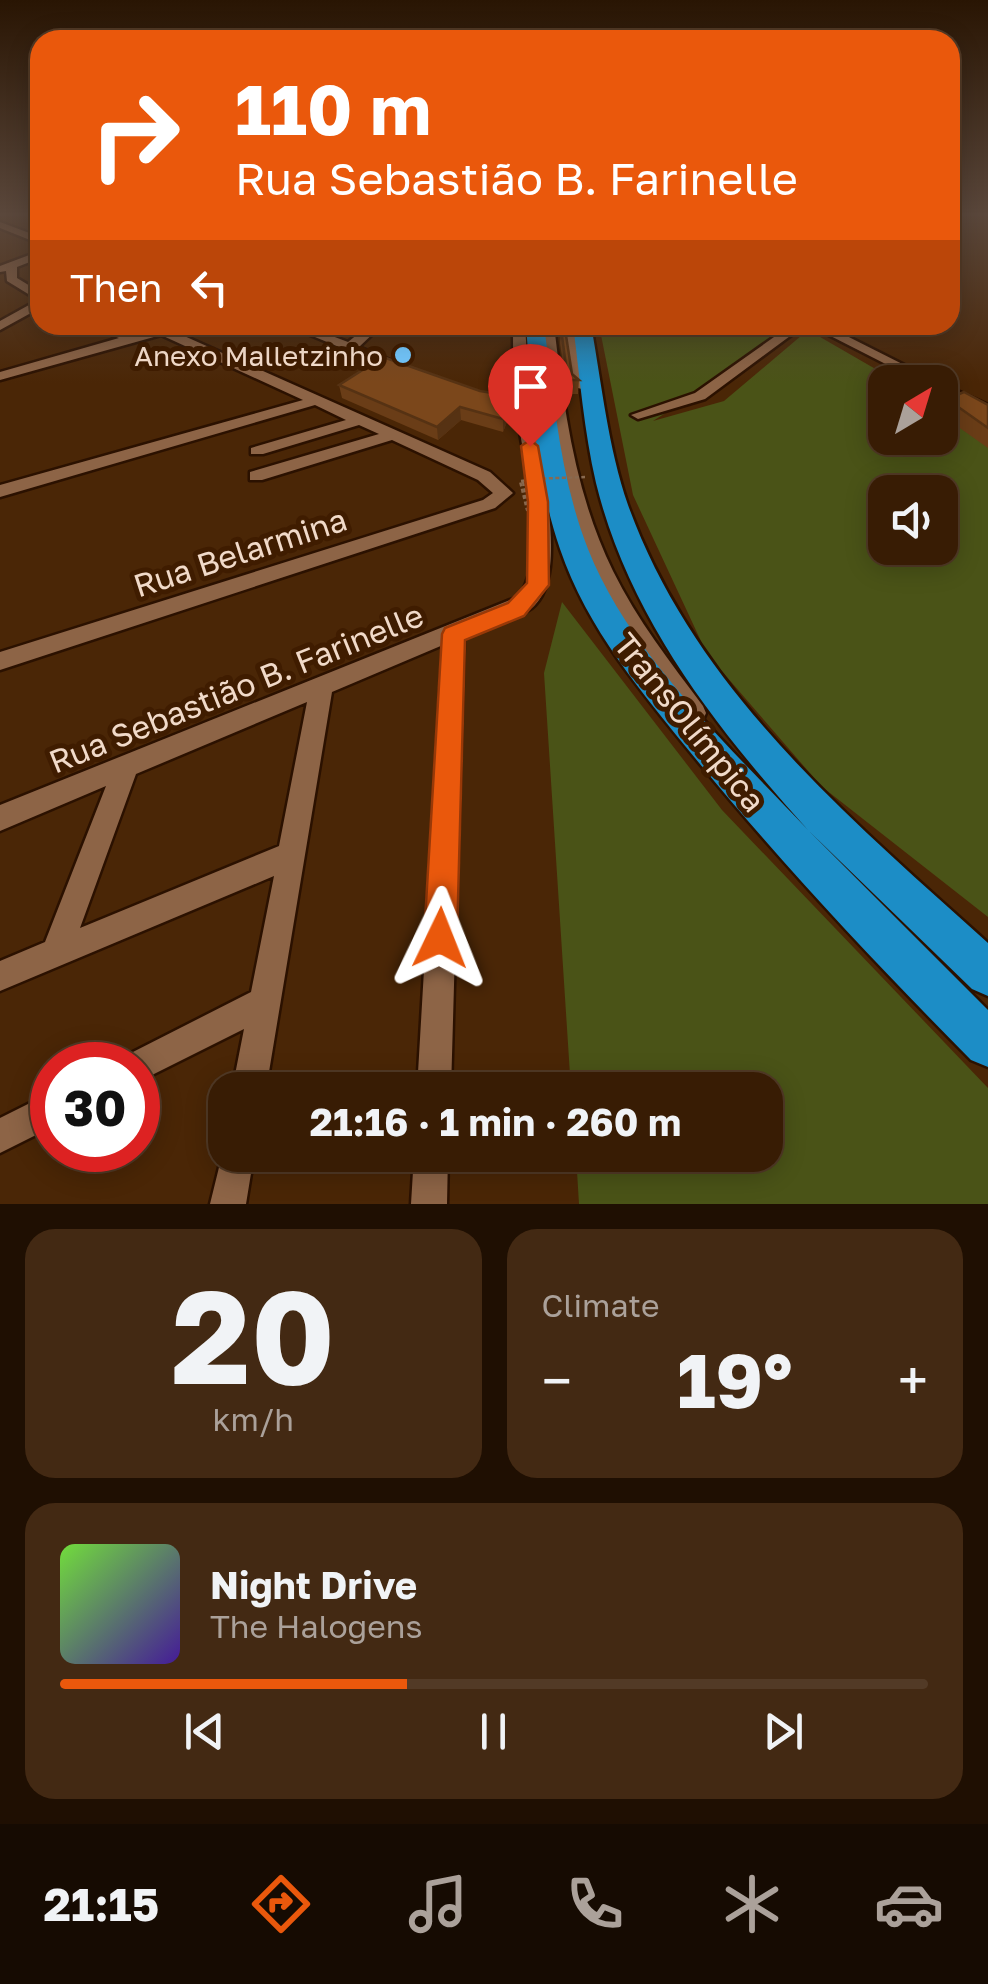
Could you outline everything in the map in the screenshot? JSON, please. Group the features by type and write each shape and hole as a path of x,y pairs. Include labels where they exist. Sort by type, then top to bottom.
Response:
{"highway":[{"name":"TransOlímpica","path":"537,335 550,461 560,507 574,552 602,608 642,673 777,829 988,1044"},
{"name":"TransOlímpica","path":"598,335 615,503 638,562 691,660 744,730 832,828 988,973"}],"street":[{"path":"8,270 30,292"},
{"path":"0,326 30,306"},
{"path":"123,335 133,338"},
{"path":"0,376 144,335"},
{"path":"172,335 396,434"},
{"path":"317,335 411,370"},
{"path":"350,348 365,335"},
{"path":"506,402 523,402 520,335"},
{"name":"TransOlímpica","path":"550,335 575,498 594,552 624,609 714,740 785,818 988,1016"},
{"name":"TransOlímpica","path":"573,335 589,437 614,534 646,606 682,668 762,773 988,998"},
{"path":"638,415 700,396 785,335"},
{"path":"835,335 896,365"},
{"path":"958,396 988,411"},
{"path":"0,491 318,400"},
{"name":"Rua Sebastião B. Farinelle","path":"0,818 516,610 534,594 540,581 538,502 523,402"},
{"path":"256,452 361,420"},
{"path":"256,476 396,434"},
{"name":"Rua Belarmina","path":"0,660 498,499 504,493 496,482 396,434"},
{"path":"435,1072 454,634"},
{"path":"253,1072 321,689"},
{"path":"57,950 125,770"},
{"path":"0,976 293,854"},
{"path":"160,1055 266,1000"},
{"path":"0,1136 30,1120"},
{"path":"228,1204 234,1172"},
{"path":"429,1204 430,1172"}],"path":[{"path":"523,482 529,509 533,509 529,480 520,481 527,510 536,509 532,479 584,476"}],"green space":[{"path":"601,335 787,335 653,421 724,401 802,335 817,335 869,365 868,455 958,455 958,418 988,436 988,917 821,786 707,654 633,495"},
{"path":"562,602 722,810 988,1088 988,1204 579,1204 577,1172 783,1172 783,1072 570,1072 544,673"}],"building":[{"path":"562,335 566,335 572,374 579,380 568,380"},
{"path":"383,357 480,391 512,396 503,419 460,407 437,427 339,385"},
{"path":"964,392 988,405 988,428 958,407 958,394"}],"place":[{"name":"Anexo Malletzinho","path":"403,355"}],"route":[{"path":"440,938 454,634 516,610 534,594 540,581 538,502 530,446"}]}
